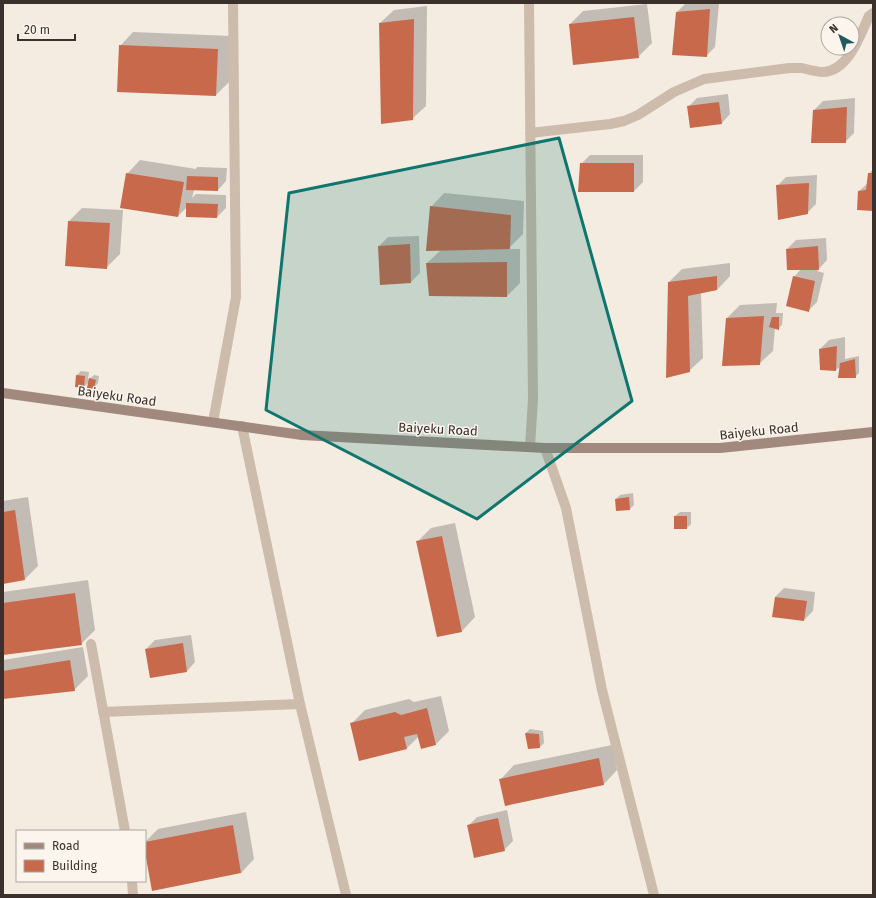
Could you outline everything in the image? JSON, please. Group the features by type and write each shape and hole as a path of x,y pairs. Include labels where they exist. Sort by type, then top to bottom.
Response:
{"main road":[{"name":"Baiyeku Road","path":"3,393 302,435 545,448 720,448 873,432"}],"street":[{"path":"213,422 236,297 233,3"},
{"path":"529,3 533,399 530,447"},
{"path":"530,133 610,124 624,121 638,115 674,92 704,79 790,68 801,68 825,72 836,68 847,59 856,45 869,16 873,13"},
{"path":"242,426 300,704 346,895"},
{"path":"545,448 566,508 602,690 654,895"},
{"path":"91,644 125,830"},
{"path":"104,712 300,704"},
{"path":"132,882 134,895"}],"highlighted area":[{"path":"559,138 632,401 477,519 266,410 289,193"}],"building":[{"path":"710,9 707,57 672,55 676,12"},
{"path":"634,17 639,58 573,65 569,24"},
{"path":"414,19 413,120 381,124 379,23"},
{"path":"119,45 218,49 216,96 117,92"},
{"path":"719,102 722,124 690,128 687,106"},
{"path":"847,107 846,143 811,143 813,110"},
{"path":"580,163 634,163 634,192 578,192"},
{"path":"126,173 184,182 178,217 120,208"},
{"path":"868,173 873,173 873,211 857,210 858,191 866,190"},
{"path":"187,176 218,177 218,191 186,190"},
{"path":"809,183 808,214 778,220 776,185"},
{"path":"186,203 218,204 217,218 186,217"},
{"path":"430,206 511,215 510,249 426,251"},
{"path":"68,221 110,223 107,269 65,266"},
{"path":"410,244 411,283 380,285 378,246"},
{"path":"818,246 819,270 787,270 786,249"},
{"path":"507,262 507,297 429,296 426,263"},
{"path":"717,276 717,290 688,296 690,372 666,378 668,282"},
{"path":"793,276 815,281 809,312 786,306"},
{"path":"764,316 760,365 722,366 726,318"},
{"path":"772,317 779,317 779,330 769,327"},
{"path":"837,346 836,371 820,370 819,349"},
{"path":"855,359 856,378 838,378 840,363"},
{"path":"76,375 85,376 84,388 75,387"},
{"path":"89,378 96,380 94,389 87,388"},
{"path":"629,497 630,510 616,511 615,499"},
{"path":"15,510 25,580 3,584 3,512"},
{"path":"674,516 687,516 687,529 674,529"},
{"path":"442,536 462,632 437,637 416,541"},
{"path":"75,593 82,645 3,655 3,603"},
{"path":"775,597 807,601 804,621 772,617"},
{"path":"183,643 187,672 150,678 145,649"},
{"path":"70,660 75,691 3,699 3,671"},
{"path":"427,708 436,745 421,749 417,734 404,737 407,749 359,761 350,723 395,712 401,715"},
{"path":"525,733 539,734 540,748 528,749"},
{"path":"599,758 604,785 505,806 499,779"},
{"path":"498,818 505,851 474,858 467,825"},
{"path":"233,825 241,873 152,891 146,858 146,842"}]}
